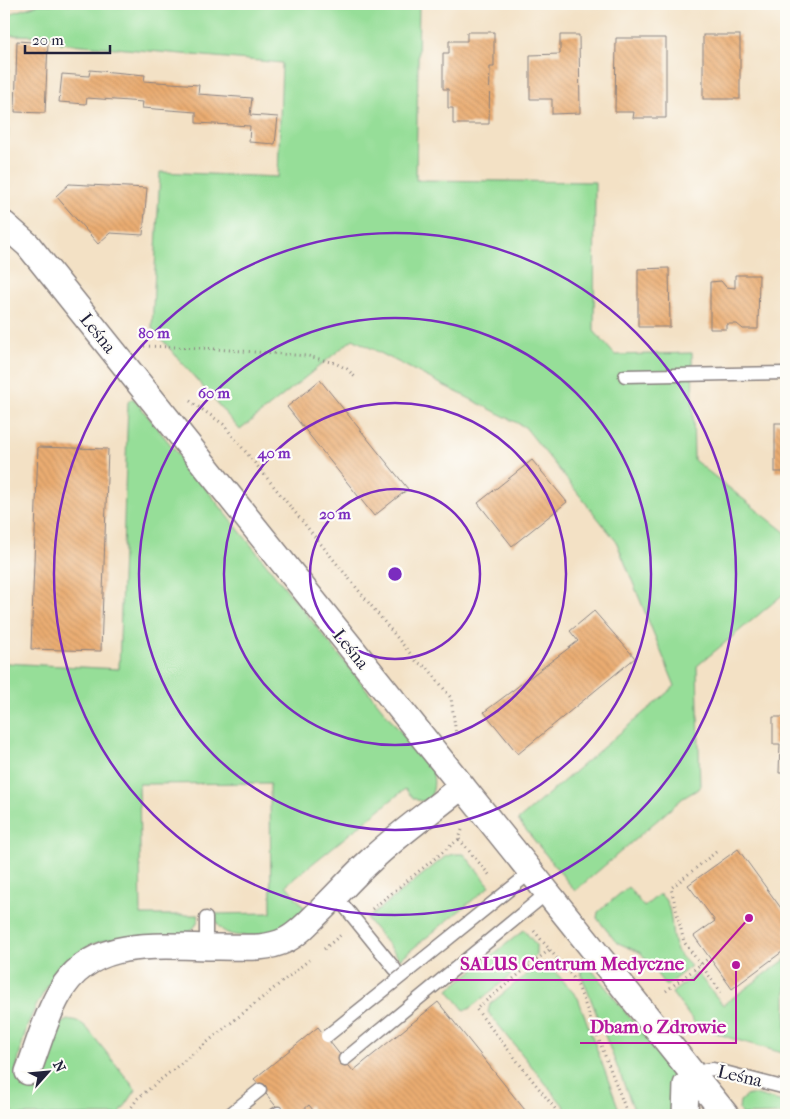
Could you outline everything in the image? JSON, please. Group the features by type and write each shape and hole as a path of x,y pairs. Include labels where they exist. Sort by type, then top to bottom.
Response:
{"street":[{"name":"Leśna","path":"4,224 28,245 455,792 548,893 696,1078 686,1085 685,1115"},
{"path":"28,1072 53,1005 66,982 80,967 101,955 124,949 264,946 284,941 301,930 373,858 455,792"},
{"path":"696,1078 726,1115"}],"lane":[{"path":"626,376 786,373"},
{"path":"327,1036 530,872"},
{"path":"345,1059 415,995 548,893"},
{"path":"336,896 395,969"},
{"path":"206,918 206,947"},
{"name":"Leśna","path":"696,1078 705,1070 724,1070 786,1088"},
{"path":"229,1115 260,1090"}],"path":[{"path":"4,9 11,4"},
{"path":"639,4 786,7"},
{"path":"140,346 202,348 308,356 335,363 347,369 357,378"},
{"path":"182,396 223,424 417,662 428,668 451,698 457,743"},
{"path":"319,952 459,839 464,820 455,792"},
{"path":"459,839 505,894"},
{"path":"716,852 671,888 684,942 721,992"},
{"path":"521,914 576,982 628,1115"},
{"path":"549,950 476,1009 560,1115"},
{"path":"126,1115 138,1098 312,958"},
{"path":"666,991 709,958"}],"green space":[{"path":"40,4 419,5 416,180 595,182 594,331 615,355 692,353 694,460 786,533 786,592 697,666 700,788 683,798 575,891 518,820 675,686 616,541 525,427 353,339 240,430 152,328 160,172 278,177 282,63 60,43 61,36 9,35 8,138 4,141 4,19 15,12"},
{"path":"134,399 432,771 434,781 432,792 427,800 415,799 405,789 286,885 304,907 304,911 275,931 248,936 226,932 218,925 214,914 271,913 270,783 139,784 141,915 199,915 198,921 195,927 184,935 128,937 106,940 84,949 73,957 45,990 32,1015 25,1033 16,1072 41,1084 48,1048 53,1036 59,1026 66,1021 76,1021 87,1028 136,1090 119,1115 16,1115 7,1104 4,1077 4,663 119,669 128,402"},
{"path":"464,854 490,886 400,959 367,919 446,856"},
{"path":"628,887 644,907 658,895 661,895 668,906 676,948 691,966 666,986 641,953 616,942 597,918 598,912"},
{"path":"524,930 536,945 536,955 469,1009 464,1010 448,990"},
{"path":"786,959 786,1054 730,1038 697,1026 672,993 697,973 723,1005"},
{"path":"584,960 666,1063 673,1082 675,1115 636,1115 581,974 581,964"},
{"path":"536,967 552,968 578,998 621,1115 571,1115 488,1012 490,1004"},
{"path":"750,1095 758,1095 786,1103 786,1114 742,1115 739,1110 740,1101"}],"building":[{"path":"467,32 494,32 494,67 490,67 489,124 453,124 453,108 448,108 448,89 443,89 443,53 449,53 449,41 467,41"},
{"path":"560,35 579,35 580,113 552,114 552,99 530,99 530,55 560,54"},
{"path":"703,35 740,35 740,99 703,99"},
{"path":"616,38 666,38 666,118 633,118 634,112 615,112"},
{"path":"17,41 48,43 45,113 15,112"},
{"path":"90,70 145,75 144,81 199,85 198,94 252,98 250,115 278,117 275,144 249,142 250,126 196,123 196,112 142,108 143,102 87,98 86,104 59,102 62,74 89,76"},
{"path":"69,184 147,188 143,235 110,233 98,244 56,196"},
{"path":"669,268 670,327 638,327 638,269"},
{"path":"735,275 759,275 758,329 743,329 737,324 727,324 727,329 710,329 710,282 721,281 726,287 735,288"},
{"path":"320,380 408,489 374,516 287,407"},
{"path":"775,423 786,423 786,472 775,472"},
{"path":"38,447 108,449 101,651 31,649"},
{"path":"532,460 567,502 512,546 478,503"},
{"path":"594,611 635,658 518,754 484,712 578,641 570,631"},
{"path":"773,717 786,717 786,773 779,773 780,744 773,744"},
{"path":"738,849 786,915 786,949 732,989 694,936 715,921 688,885"},
{"path":"438,1002 529,1115 317,1115 309,1105 297,1115 283,1115 254,1079 318,1027 353,1071"}],"place":[{"name":"SALUS Centrum Medyczne","path":"749,918"},
{"name":"Dbam o Zdrowie","path":"736,965"}]}
